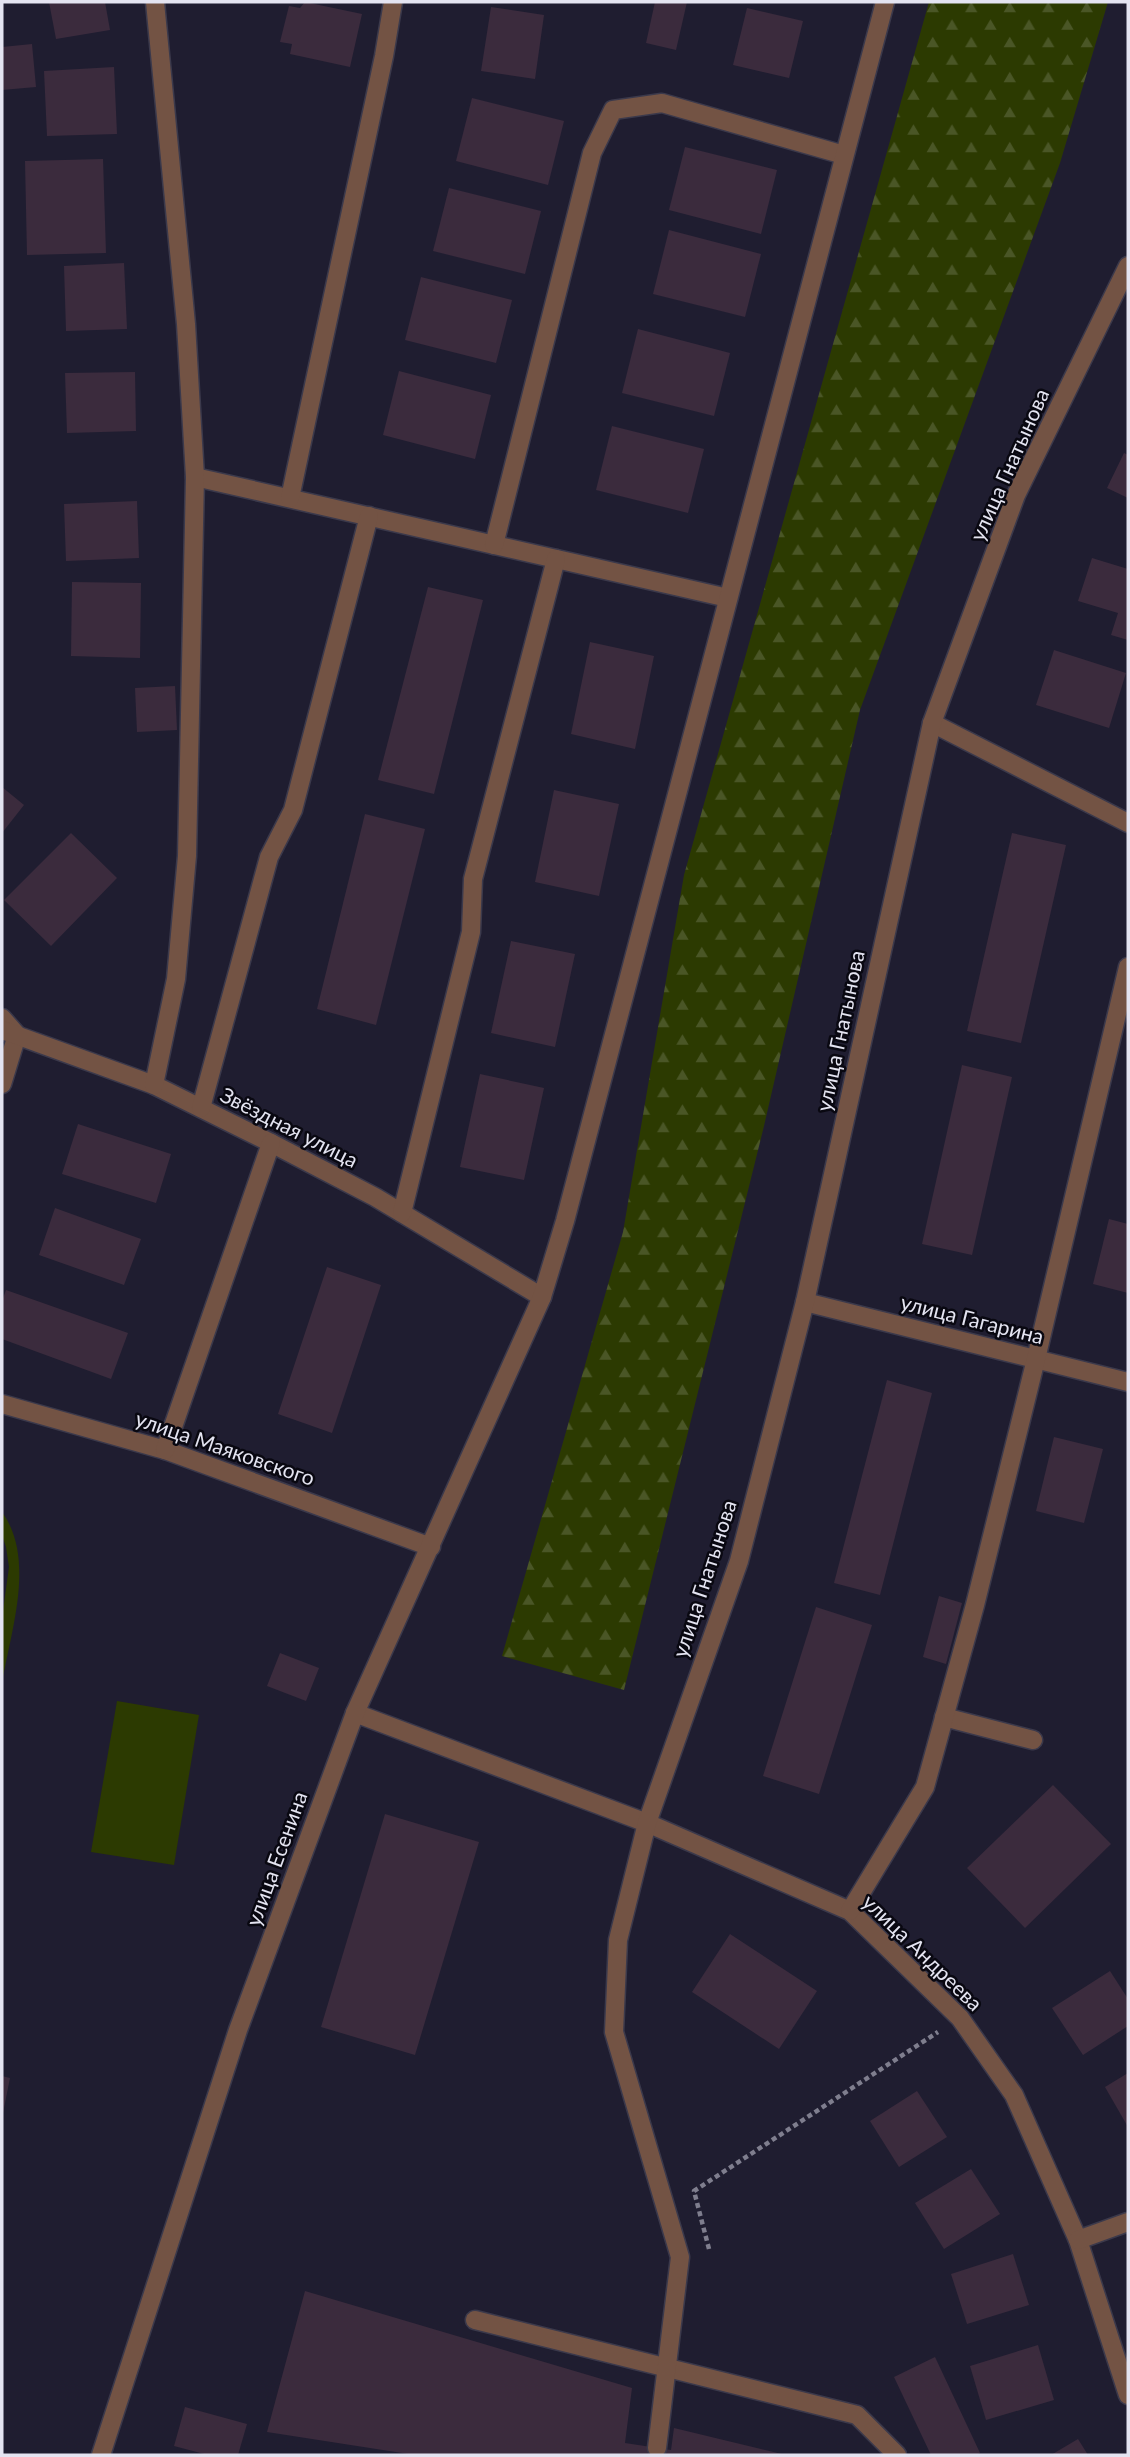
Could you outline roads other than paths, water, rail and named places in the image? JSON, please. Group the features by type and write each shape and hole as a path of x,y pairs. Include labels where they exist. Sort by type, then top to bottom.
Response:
{"street":[{"path":"154,1085 176,979 187,856 195,477 186,324 155,2"},
{"path":"290,498 384,56 393,2"},
{"name":"улица Есенина","path":"101,2455 238,2030 355,1713 542,1297 565,1221 885,2"},
{"path":"494,545 592,153 613,110 662,103 845,155"},
{"name":"улица Гнатынова","path":"657,2448 680,2257 614,2032 618,1940 647,1824 739,1561 805,1302 932,723 1016,495 1128,266"},
{"path":"195,477 728,598"},
{"path":"201,1108 269,857 293,810 369,516"},
{"path":"402,1213 471,932 473,879 556,559"},
{"path":"932,723 1128,823"},
{"path":"850,1911 925,1787 975,1605 1036,1359 1128,967"},
{"path":"2,1017 9,1033 2,1084"},
{"name":"Звёздная улица","path":"9,1033 154,1085 201,1108 402,1213 542,1297"},
{"path":"165,1450 271,1143"},
{"name":"улица Гагарина","path":"805,1302 1128,1382"},
{"name":"улица Маяковского","path":"2,1404 165,1450 431,1546"},
{"name":"улица Андреева","path":"355,1713 647,1824 850,1911 960,2018 1014,2095 1078,2240 1128,2395"},
{"path":"944,1717 1033,1740"},
{"path":"1078,2240 1128,2222"},
{"path":"475,2320 857,2415 897,2455"}]}
